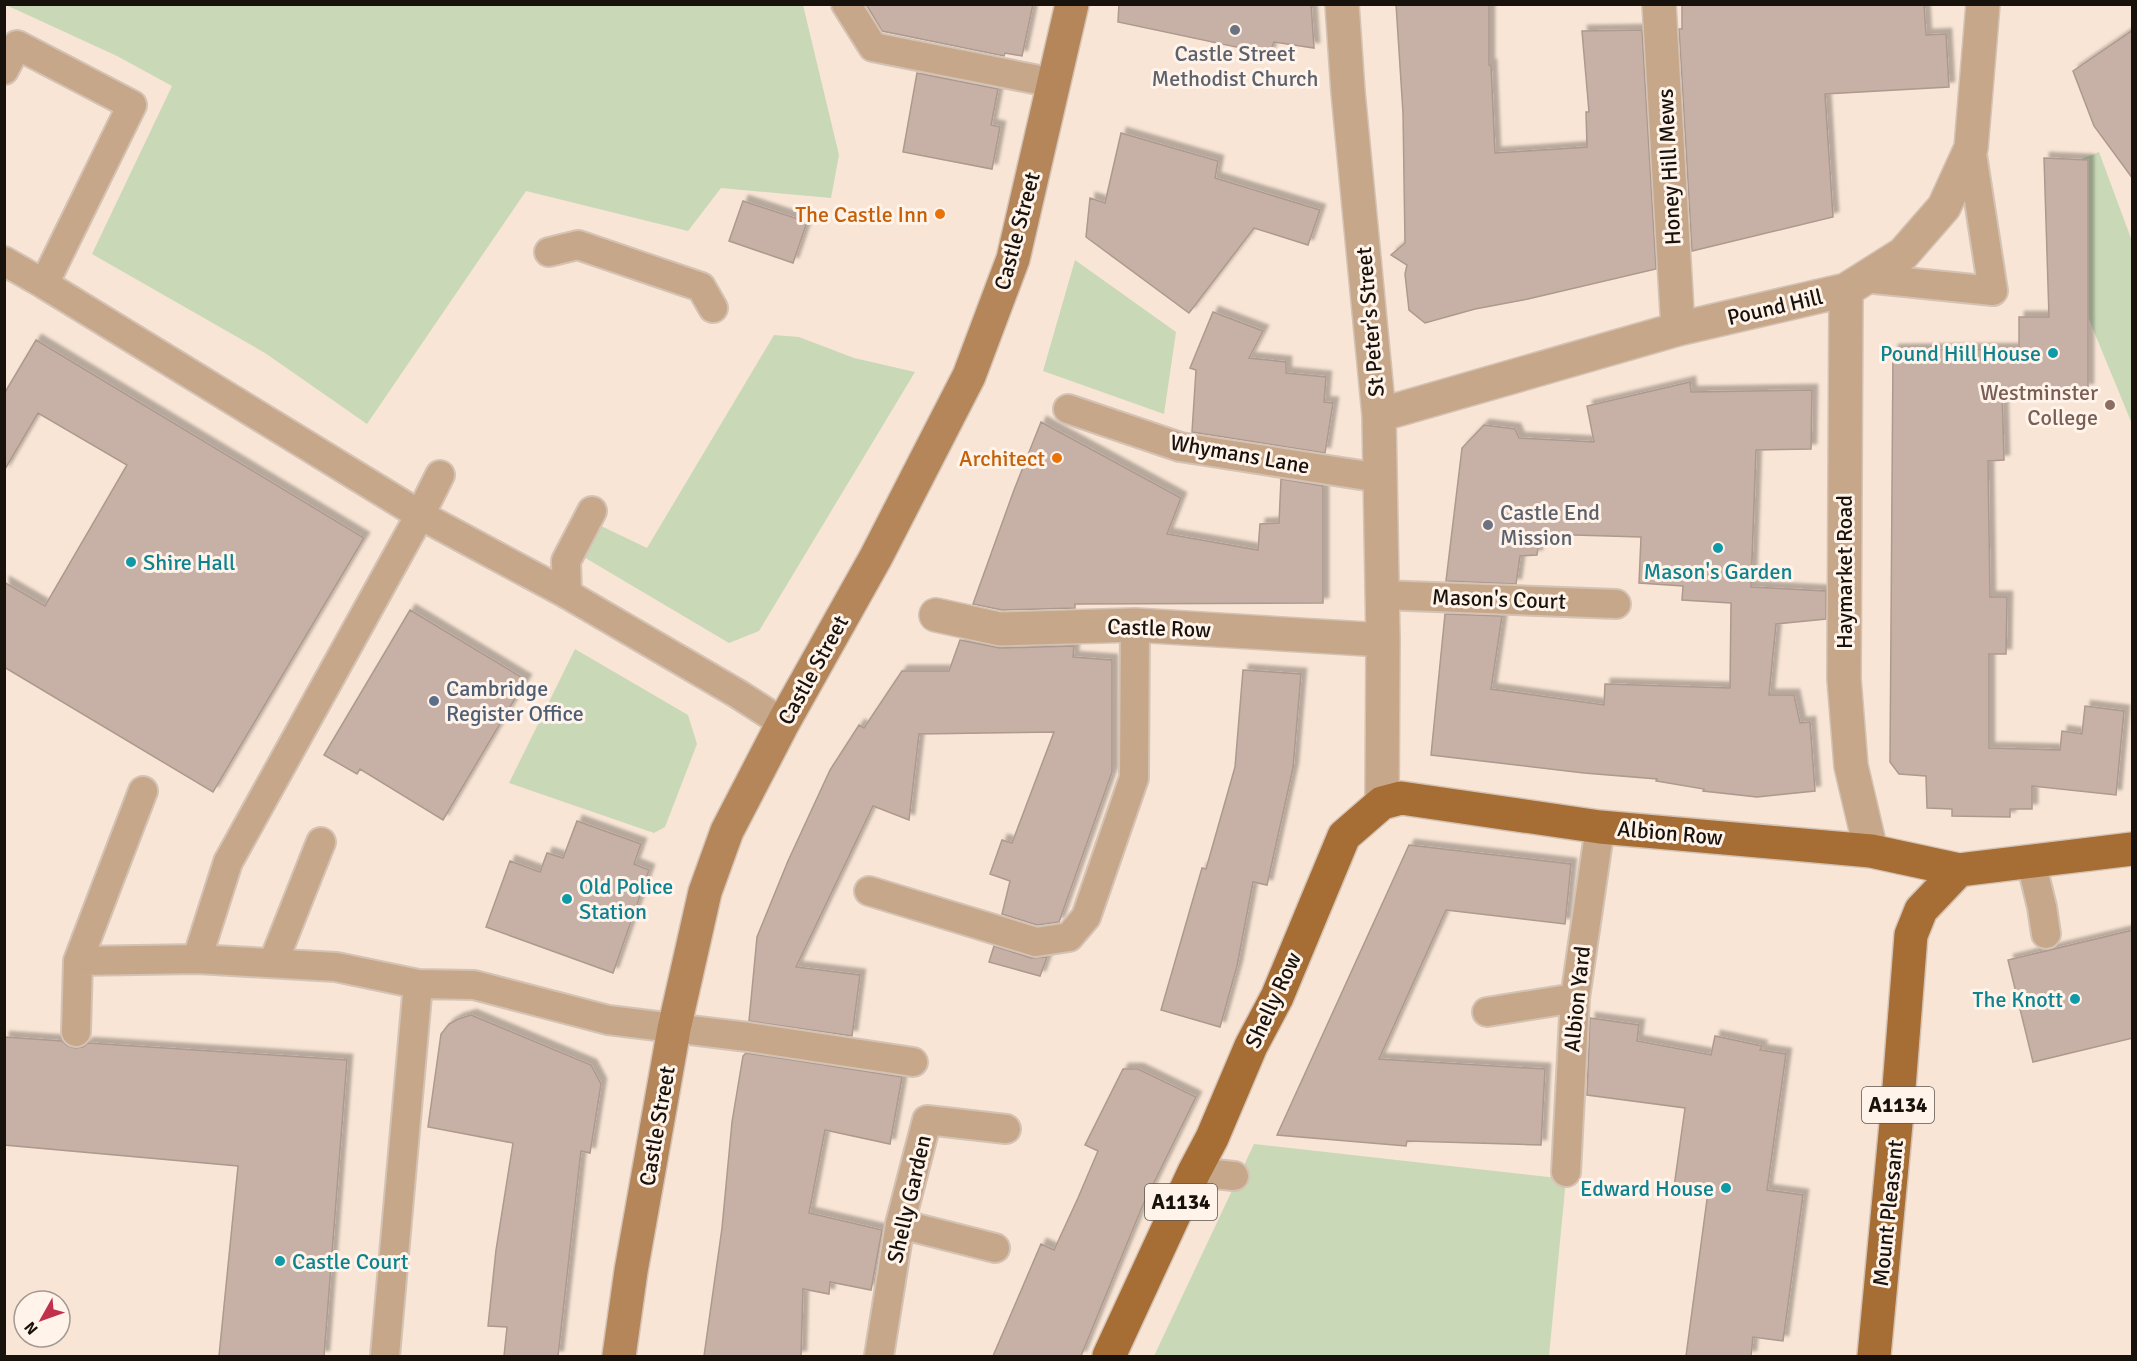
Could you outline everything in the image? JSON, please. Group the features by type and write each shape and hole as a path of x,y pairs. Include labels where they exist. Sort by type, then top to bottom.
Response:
{"main road":[{"name":"Albion Row","path":"1382,803 1401,798 1600,827 1871,851 1959,870 2133,849"},
{"name":"Shelly Row","path":"1109,1356 1212,1138 1251,1046 1277,998 1344,836 1382,803"},
{"name":"Mount Pleasant","path":"1874,1356 1911,935 1921,910 1959,870"}],"street":[{"name":"Castle Street","path":"619,1356 674,1029 705,892 727,831 783,723 876,557 969,376 1012,260 1072,4"},
{"name":"St Peter's Street","path":"1342,4 1348,92 1379,415 1383,639"},
{"name":"Honey Hill Mews","path":"1659,4 1678,329"},
{"name":"Pound Hill","path":"1379,415 1678,329 1855,284 1902,254 1944,207 1971,148 1983,4"},
{"name":"Haymarket Road","path":"1855,284 1844,679 1851,766 1871,851"},
{"name":"Castle Row","path":"936,615 1000,629 1135,625 1383,639"},
{"path":"1382,803 1383,639"}],"lane":[{"path":"846,4 873,47 1054,83"},
{"path":"4,70 17,45 132,105 45,284"},
{"path":"1855,284 1993,291 1971,148"},
{"path":"549,252 578,245 701,287 714,308"},
{"path":"4,261 420,515 567,594 738,694 783,723"},
{"name":"Whymans Lane","path":"1068,409 1180,447 1380,478"},
{"path":"197,959 228,862 440,475"},
{"path":"567,594 566,561 592,511"},
{"name":"Mason's Court","path":"1382,595 1616,604"},
{"path":"869,891 1036,942 1069,937 1086,917 1134,778 1135,625"},
{"path":"76,1032 78,961 143,791"},
{"name":"Albion Yard","path":"1566,1172 1575,998 1600,827"},
{"path":"273,963 321,842"},
{"path":"2031,862 2046,934"},
{"path":"78,961 197,959 336,967 418,984 474,985 608,1020 748,1036 913,1062"},
{"path":"385,1356 418,984"},
{"path":"1487,1012 1575,998"},
{"name":"Shelly Garden","path":"879,1356 900,1224 927,1120 1006,1129"},
{"path":"1194,1172 1234,1176"},
{"path":"900,1224 995,1248"}],"green space":[{"path":"6,5 803,5 839,155 831,198 721,188 688,231 526,191 367,424 265,353 92,254 172,86 117,56"},
{"path":"2099,152 2132,241 2132,424 2088,317 2081,159"},
{"path":"1075,260 1176,332 1164,414 1043,371"},
{"path":"774,335 799,337 854,358 915,372 759,631 729,643 582,556 599,525 647,548"},
{"path":"575,649 688,715 697,744 665,827 654,833 509,783"},
{"path":"1254,1144 1566,1179 1549,1356 1154,1356"}],"building":[{"path":"866,4 1033,4 1022,56 1005,53 1004,56 882,31"},
{"name":"Castle Street Methodist Church","path":"1119,4 1311,4 1314,48 1274,42 1269,54 1118,22"},
{"path":"1396,4 1489,4 1489,65 1491,65 1495,153 1587,147 1586,112 1589,112 1582,31 1642,30 1656,269 1475,309 1425,323 1409,310 1405,274 1407,265 1391,255 1405,243 1403,113"},
{"path":"1682,4 1924,4 1926,35 1946,34 1949,87 1825,94 1833,217 1692,251 1679,29 1682,29"},
{"path":"2133,30 2133,179 2094,126 2073,71"},
{"path":"917,73 998,89 991,125 1000,127 992,169 903,152"},
{"path":"1121,133 1218,161 1215,178 1320,210 1308,245 1254,228 1189,313 1086,237 1090,198 1105,203"},
{"path":"2044,158 2088,160 2088,389 2002,389 2004,460 1988,461 1990,597 2007,597 2006,654 1989,654 1989,748 2060,750 2062,731 2082,734 2085,706 2124,711 2116,795 2032,786 2032,809 2010,809 2010,817 1952,816 1952,809 1927,808 1926,776 1899,774 1890,762 1893,350 2019,349 2019,317 2049,317"},
{"path":"743,201 807,222 793,263 729,241"},
{"path":"1213,312 1263,331 1249,358 1286,362 1286,373 1326,377 1324,402 1333,403 1325,453 1192,432 1196,370 1190,368"},
{"name":"Shire Hall","path":"36,340 364,538 213,792 4,667 4,582 45,606 127,465 38,413 4,471 4,394"},
{"path":"1690,382 1691,392 1812,390 1811,449 1756,450 1751,587 1826,591 1826,619 1776,624 1769,695 1794,695 1800,723 1810,722 1815,791 1757,797 1703,791 1704,789 1656,781 1657,779 1431,755 1445,614 1502,616 1491,689 1604,705 1605,684 1730,688 1731,603 1682,600 1683,586 1639,583 1641,537 1540,534 1537,555 1520,556 1516,584 1446,581 1462,448 1484,425 1515,429 1519,438 1594,442 1587,406"},
{"path":"1041,422 1181,498 1167,534 1258,550 1260,524 1279,523 1281,479 1323,486 1323,603 1075,604 1075,608 1002,610 973,604"},
{"name":"Cambridge Register Office","path":"410,610 526,680 443,820 360,769 357,774 324,755"},
{"path":"960,640 1000,648 1074,646 1073,657 1112,660 1112,772 1059,922 1037,925 1002,914 1010,881 990,874 1002,840 1012,843 1054,732 919,734 909,820 873,806 796,967 860,975 852,1036 749,1021 757,937 788,861 830,770 859,725 864,728 902,671 949,671"},
{"path":"1243,670 1301,674 1293,768 1267,885 1253,882 1237,966 1220,1027 1161,1010 1202,868 1206,869 1235,767"},
{"name":"Old Police Station","path":"577,821 641,844 634,864 649,870 613,973 486,927 510,861 540,872 547,853 563,858"},
{"path":"1409,845 1571,864 1565,924 1446,910 1379,1059 1545,1069 1541,1145 1407,1141 1406,1146 1277,1135"},
{"name":"The Knott","path":"2133,930 2133,1038 2033,1062 2008,960"},
{"path":"994,946 1031,958 1047,957 1040,976 989,962"},
{"path":"471,1015 591,1065 601,1084 590,1153 581,1151 558,1356 504,1356 507,1327 488,1326 496,1250 513,1143 428,1127 441,1034 449,1024"},
{"name":"Edward House","path":"1590,1018 1639,1025 1637,1041 1711,1055 1715,1036 1762,1046 1760,1050 1786,1054 1767,1190 1803,1195 1783,1341 1753,1337 1751,1356 1686,1356 1708,1192 1674,1187 1685,1108 1587,1095"},
{"name":"Castle Court","path":"4,1037 62,1041 75,1048 83,1047 88,1043 347,1060 324,1356 219,1356 238,1166 4,1145"},
{"path":"746,1053 902,1077 890,1144 825,1130 809,1213 882,1230 871,1290 830,1282 829,1294 803,1289 801,1356 704,1356 722,1228 732,1122 743,1056"},
{"path":"1123,1069 1138,1069 1196,1097 1142,1207 1081,1356 993,1356 1041,1244 1054,1250 1078,1198 1098,1151 1085,1145"}],"place":[{"name":"Castle Street Methodist Church","path":"1235,30"},
{"name":"The Castle Inn","path":"940,214"},
{"name":"Pound Hill House","path":"2053,353"},
{"name":"Westminster College","path":"2110,405"},
{"name":"Architect","path":"1057,458"},
{"name":"Castle End Mission","path":"1488,525"},
{"name":"Mason's Garden","path":"1718,548"},
{"name":"Shire Hall","path":"131,562"},
{"name":"Cambridge Register Office","path":"434,701"},
{"name":"Old Police Station","path":"567,899"},
{"name":"The Knott","path":"2075,999"},
{"name":"Edward House","path":"1726,1188"},
{"name":"Castle Court","path":"280,1261"}]}
